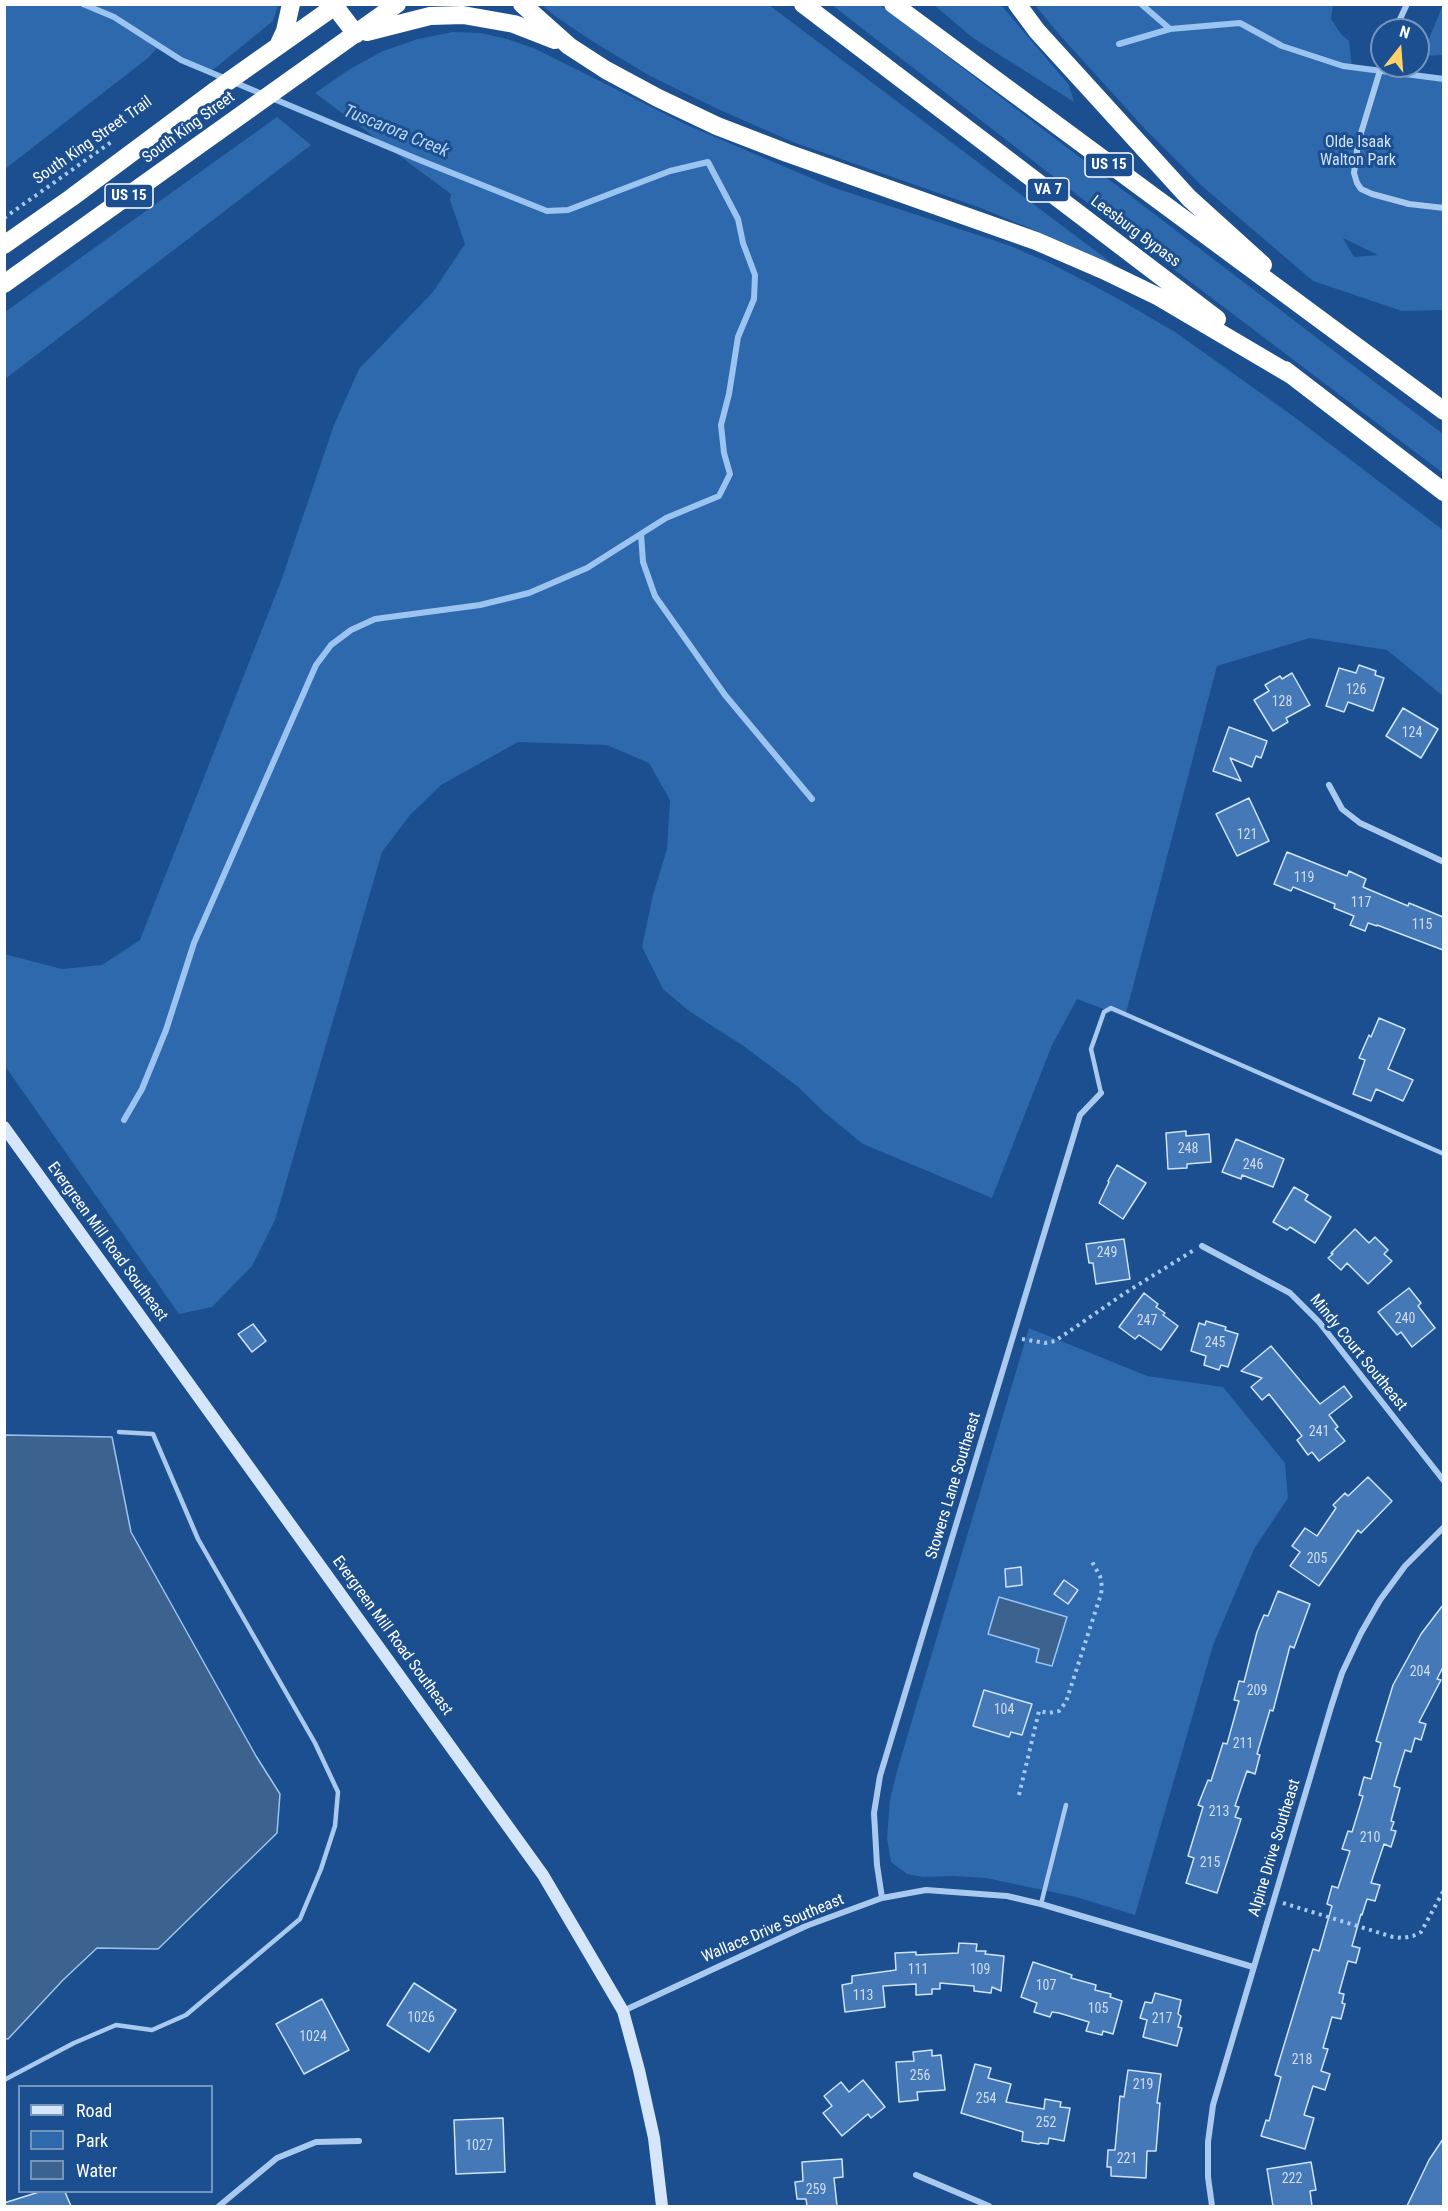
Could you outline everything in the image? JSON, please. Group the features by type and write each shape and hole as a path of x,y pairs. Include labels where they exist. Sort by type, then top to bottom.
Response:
{"highway":[{"path":"277,48 285,31 291,4"},
{"name":"South King Street","path":"4,284 397,4"},
{"path":"522,4 569,46 606,70 658,98 717,126 819,165 1036,241 1103,270 1159,297 1293,376"},
{"name":"Leesburg Bypass","path":"803,4 1443,492"},
{"name":"US 15","path":"893,4 1443,411"},
{"path":"1017,4 1037,31 1190,198 1326,323"},
{"path":"335,5 356,34 430,16 463,15 514,24 569,46"},
{"name":"South King Street","path":"4,245 335,5"}],"main road":[{"name":"Evergreen Mill Road Southeast","path":"4,1127 543,1875 623,2011 654,2138 662,2206"}],"street":[{"path":"1401,18 1407,4"},
{"path":"1377,78 1355,159 1354,172 1357,183 1361,189 1372,194 1409,204 1443,208"},
{"path":"1329,785 1342,809 1360,823 1443,862"},
{"name":"Stowers Lane Southeast","path":"882,1898 877,1865 874,1813 880,1776 1080,1115 1101,1093"},
{"name":"Mindy Court Southeast","path":"1202,1246 1290,1293 1319,1322 1443,1481"},
{"name":"Alpine Drive Southeast","path":"1212,2206 1208,2153 1213,2105 1330,1707 1351,1653 1380,1600 1405,1566 1443,1527"},
{"name":"Wallace Drive Southeast","path":"623,2011 806,1926 882,1898 926,1890 1007,1896 1041,1904 1253,1967"},
{"path":"219,2206 277,2158 316,2142 359,2141"},
{"path":"916,2175 989,2206"}],"lane":[{"path":"1101,1093 1091,1049 1104,1012 1111,1008 1443,1154"},
{"path":"4,2080 74,2043 116,2025 152,2030 186,2015 300,1919 321,1869 335,1826 338,1792 315,1743 198,1539 153,1434 119,1432"},
{"path":"1041,1904 1066,1805"}],"path":[{"name":"South King Street Trail","path":"4,218 118,137"},
{"path":"1013,1336 1038,1343 1055,1341 1125,1293 1202,1246"},
{"path":"1019,1795 1039,1711 1049,1713 1059,1711 1066,1702 1101,1594 1100,1576 1091,1560"},
{"path":"1273,1900 1393,1937 1403,1938 1421,1932 1443,1890"}],"green space":[{"path":"5,4 278,5 273,21 209,73 159,46 148,58 5,169"},
{"path":"542,5 769,5 1125,273 981,208 793,142 720,110 650,76 592,41"},
{"path":"832,5 880,5 1443,434 1443,473 1151,252"},
{"path":"934,5 1001,5 1069,85 1074,102 973,38"},
{"name":"Olde Isaak Walton Park","path":"1035,5 1333,5 1331,19 1349,41 1352,67 1370,69 1370,78 1443,79 1443,310 1402,311 1313,281 1202,186 1146,130","holes":["1343,238 1378,255 1354,257"]},
{"path":"1442,7 1443,55 1430,56 1430,36"},
{"path":"453,32 481,33 536,49 687,125 832,187 1008,245 1052,264 1175,332 1293,416 1443,530 1443,696 1387,650 1310,638 1217,666 1125,1017 1077,999 1052,1045 992,1198 863,1144 797,1086 745,1047 689,1011 663,989 642,947 653,895 667,849 670,800 649,763 607,745 518,742 441,785 410,815 382,852 275,1220 252,1266 212,1307 179,1314 5,1066 4,954 62,969 102,965 140,940 281,581 334,425 359,369 433,292 465,244 450,200 451,194 315,93 350,69 383,51 418,39"},
{"path":"277,117 311,145 5,379 5,312"},
{"path":"1029,1328 1147,1376 1223,1387 1285,1463 1288,1498 1254,1549 1213,1645 1135,1915 1076,1897 986,1878 923,1877 907,1874 891,1862 887,1838 890,1799 899,1764"}],"water":[{"path":"5,1435 112,1437 131,1532 256,1756 280,1794 277,1833 158,1949 97,1948 63,1980 8,2039 4,2038"},
{"path":"999,1597 1067,1617 1052,1666 1036,1662 1039,1649 988,1634"}],"building":[{"path":"1359,665 1376,671 1375,675 1384,678 1373,711 1348,702 1344,712 1326,706 1339,668 1356,673"},
{"path":"1292,673 1310,705 1286,718 1288,722 1273,731 1254,700 1269,691 1265,685 1280,676 1282,679"},
{"path":"1403,708 1438,729 1421,758 1386,736"},
{"path":"1229,727 1267,741 1261,758 1256,756 1252,767 1230,758 1241,781 1213,771"},
{"path":"1249,798 1269,841 1237,856 1216,814"},
{"path":"1287,852 1347,876 1349,871 1366,879 1363,887 1408,906 1409,903 1443,917 1443,950 1377,925 1368,923 1365,931 1350,925 1354,916 1334,908 1335,904 1293,887 1291,891 1274,884"},
{"path":"1379,1018 1405,1029 1388,1069 1413,1080 1403,1101 1376,1089 1371,1101 1353,1094 1365,1060 1359,1058"},
{"path":"1186,1131 1186,1136 1209,1134 1211,1162 1187,1164 1187,1168 1168,1169 1166,1133"},
{"path":"1236,1139 1284,1159 1273,1187 1242,1175 1241,1179 1222,1172"},
{"path":"1117,1165 1146,1183 1123,1219 1099,1203"},
{"path":"1294,1187 1308,1195 1305,1200 1331,1217 1315,1243 1290,1227 1287,1230 1273,1222"},
{"path":"1355,1229 1369,1243 1375,1237 1388,1250 1384,1254 1392,1261 1368,1284 1347,1263 1341,1270 1328,1258"},
{"path":"1124,1239 1130,1279 1096,1284 1093,1263 1089,1263 1086,1244"},
{"path":"1409,1288 1421,1303 1418,1306 1435,1328 1412,1347 1401,1332 1397,1335 1378,1312"},
{"path":"1144,1293 1158,1304 1156,1307 1165,1313 1163,1315 1178,1326 1161,1350 1139,1335 1135,1339 1119,1327"},
{"path":"1206,1321 1226,1327 1225,1330 1238,1334 1228,1367 1221,1365 1219,1370 1204,1365 1206,1356 1191,1351 1199,1323 1205,1325"},
{"path":"253,1324 266,1341 252,1352 238,1334"},
{"path":"1271,1346 1320,1404 1344,1386 1352,1397 1329,1415 1338,1427 1335,1429 1345,1441 1319,1461 1312,1452 1308,1455 1297,1440 1302,1436 1269,1394 1262,1400 1251,1387 1262,1378 1241,1371"},
{"path":"1368,1477 1392,1501 1361,1533 1358,1530 1319,1586 1290,1566 1300,1552 1292,1546 1305,1528 1317,1536 1336,1508 1333,1505 1345,1493 1348,1496"},
{"path":"1021,1567 1022,1585 1006,1587 1005,1569"},
{"path":"1064,1580 1078,1590 1068,1604 1054,1594"},
{"path":"1278,1591 1310,1604 1294,1648 1290,1646 1273,1711 1270,1710 1257,1754 1260,1755 1255,1774 1247,1771 1235,1806 1239,1807 1235,1817 1241,1819 1217,1893 1186,1883 1194,1858 1188,1856 1203,1807 1198,1805 1208,1780 1211,1781 1223,1743 1227,1744 1239,1701 1234,1700 1239,1681 1244,1682 1257,1632 1264,1615 1268,1616"},
{"path":"1443,1605 1443,1667 1437,1679 1441,1680 1419,1722 1426,1724 1421,1740 1415,1738 1411,1752 1405,1750 1394,1786 1400,1788 1391,1821 1394,1822 1391,1830 1396,1831 1391,1847 1384,1844 1371,1883 1380,1885 1375,1901 1367,1899 1361,1914 1352,1946 1360,1948 1356,1963 1348,1961 1339,1993 1344,1994 1342,2003 1345,2004 1341,2019 1332,2017 1323,2048 1328,2049 1321,2071 1330,2074 1325,2090 1313,2086 1304,2115 1314,2118 1305,2149 1261,2136 1266,2120 1269,2121 1281,2077 1275,2075 1313,1949 1319,1951 1332,1906 1327,1904 1332,1886 1338,1888 1350,1851 1342,1849 1348,1831 1352,1832 1363,1796 1359,1795 1364,1777 1371,1779 1381,1743 1376,1741 1393,1685 1421,1634"},
{"path":"984,1690 1032,1704 1022,1735 1011,1732 1009,1737 973,1726"},
{"path":"959,1943 977,1944 976,1951 1004,1956 1001,1991 992,1987 991,1993 974,1991 974,1986 940,1983 940,1989 932,1989 932,1994 916,1995 916,1984 883,1986 885,2007 845,2012 842,1985 852,1983 852,1976 896,1970 895,1953 916,1952 916,1955 958,1953"},
{"path":"1033,1962 1072,1975 1071,1978 1096,1985 1095,1990 1111,1994 1110,1997 1122,2001 1113,2034 1103,2031 1102,2035 1086,2031 1089,2022 1059,2013 1052,2012 1050,2017 1034,2012 1037,2003 1021,1997"},
{"path":"414,1983 456,2010 429,2052 387,2025"},
{"path":"1155,1993 1181,2000 1178,2027 1182,2028 1177,2046 1143,2037 1147,2020 1140,2018 1145,2002 1152,2003"},
{"path":"322,1999 349,2050 304,2074 276,2024"},
{"path":"932,2050 932,2056 941,2055 945,2090 917,2092 918,2100 899,2102 896,2062 914,2061 913,2052"},
{"path":"975,2064 991,2068 988,2078 1011,2084 1006,2102 1044,2109 1045,2099 1061,2102 1060,2107 1070,2108 1064,2141 1049,2138 1048,2144 1039,2144 1022,2141 1023,2132 961,2113"},
{"path":"1128,2070 1161,2074 1157,2103 1160,2103 1156,2151 1147,2151 1146,2178 1111,2176 1111,2167 1107,2167 1108,2150 1115,2150 1120,2096 1124,2097"},
{"path":"863,2080 885,2107 871,2118 868,2114 842,2136 823,2113 832,2106 824,2096 841,2082 849,2092"},
{"path":"503,2118 505,2172 456,2174 454,2120"},
{"path":"1443,2139 1443,2206 1407,2206 1429,2160"},
{"path":"842,2159 843,2177 834,2178 837,2206 807,2206 806,2199 797,2199 795,2182 803,2181 802,2162"},
{"path":"1311,2162 1316,2190 1310,2191 1312,2206 1273,2206 1267,2169"},
{"path":"36,2193 65,2193 71,2206 4,2206 4,2203"}],"waterway":[{"path":"83,4 114,17 181,60 547,211 568,210 670,171 708,162 738,219 743,243 755,275 754,299 738,337 729,394 721,425 724,453 730,474 719,496 666,518 587,568 529,593 480,605 375,619 351,630 331,645 316,665 194,943 166,1030 142,1089 124,1120"},
{"path":"1141,4 1170,29"},
{"name":"Tuscarora Creek","path":"1119,44 1170,29 1240,23 1282,46 1343,66 1444,79"},
{"path":"641,534 643,562 655,596 725,695 812,799"}]}
